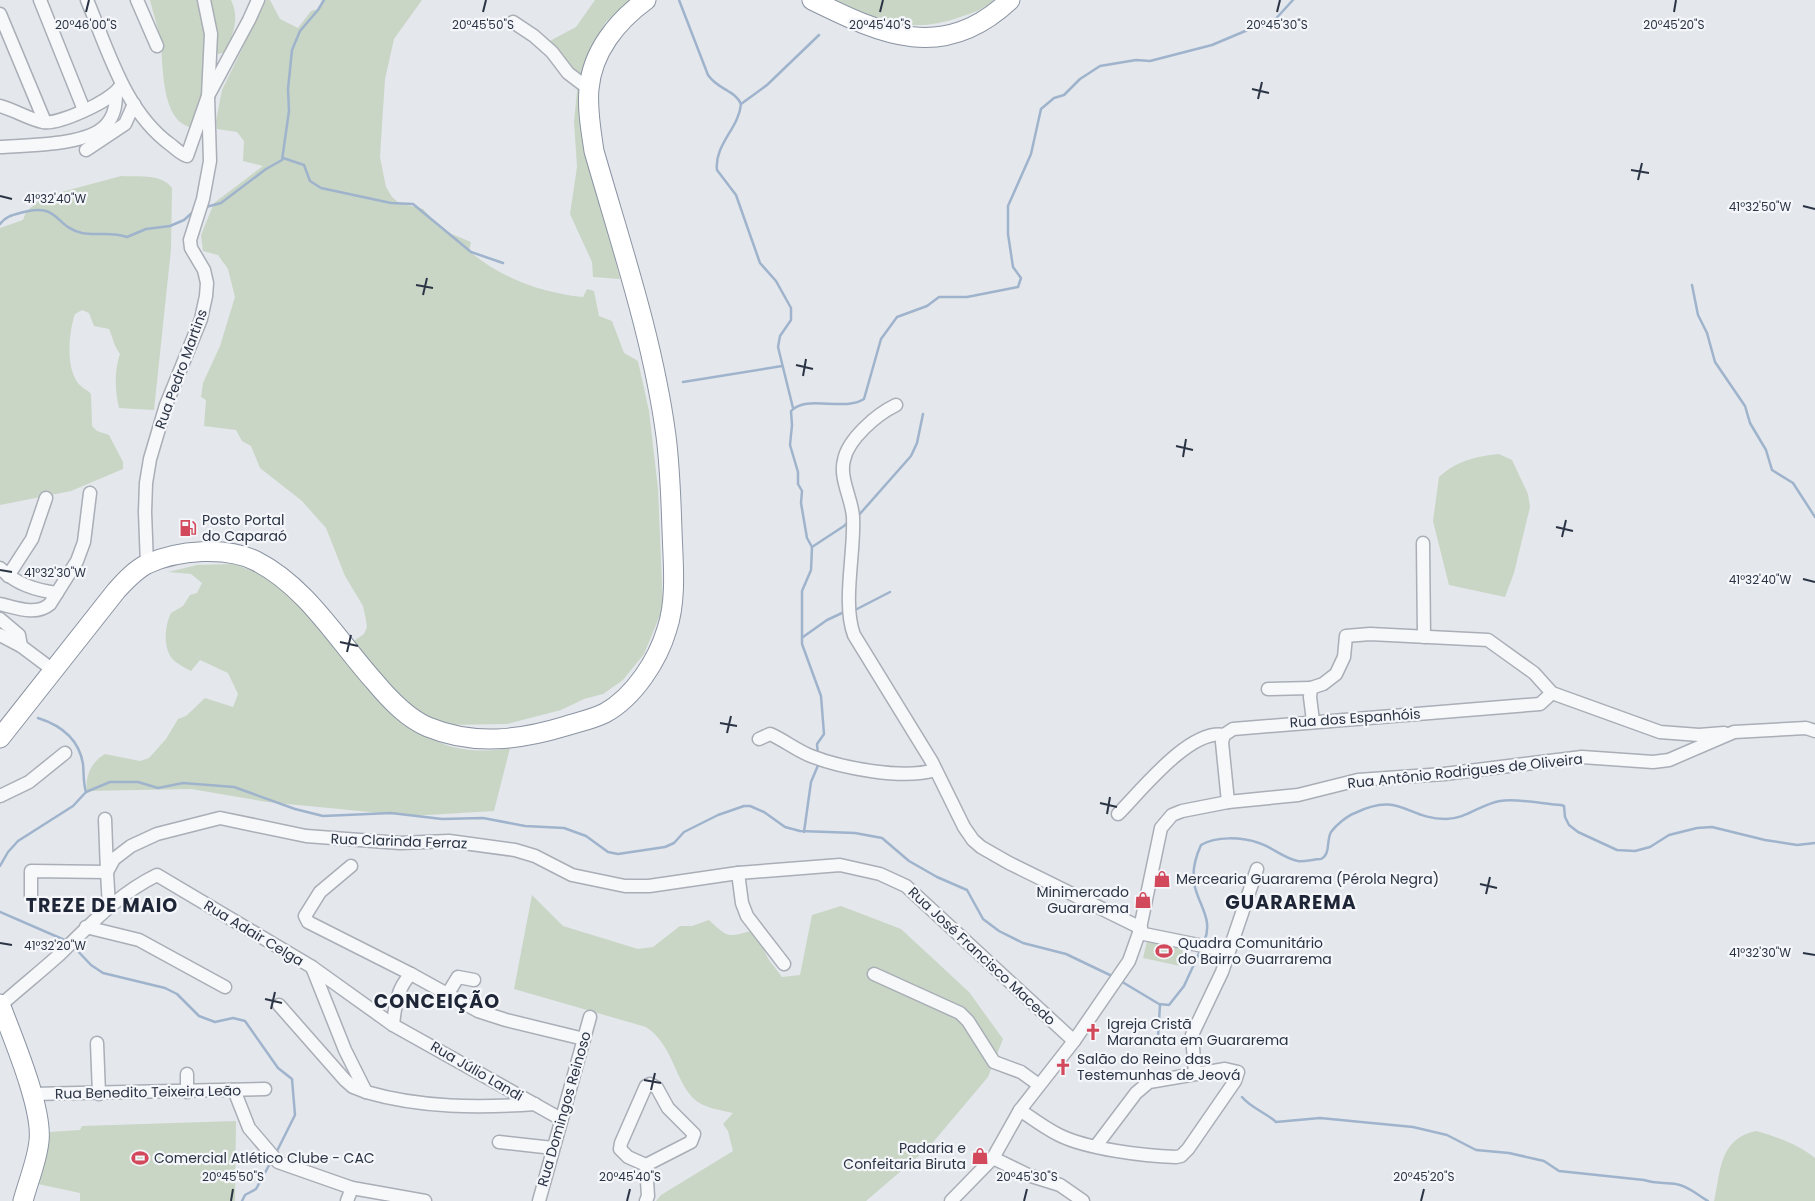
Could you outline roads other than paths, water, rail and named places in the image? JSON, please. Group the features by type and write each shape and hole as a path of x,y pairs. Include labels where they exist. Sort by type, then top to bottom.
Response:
{"highway":[{"path":"0,738 116,591 131,576 147,565 177,556 210,552 235,554 256,561 284,580 317,611 392,702 425,726 457,737 490,740 541,734 604,713 637,685 665,638 672,607 670,484 666,436 650,350 594,151 590,121 589,89 595,64 615,26 646,0"},
{"path":"812,0 853,20 886,33 925,39 942,37 973,25 995,14 1010,0"},
{"path":"0,1004 32,1094 39,1127 39,1141 23,1201"}],"street":[{"path":"40,0 84,110"},
{"path":"87,0 119,88 134,104 155,134 187,156 208,96 250,20 258,0"},
{"path":"137,0 157,46"},
{"name":"Rua Pedro Martins","path":"147,565 145,503 150,459 166,405 201,319 206,296 207,283 204,270 191,248 190,240 200,207 210,161 208,96 211,34 204,0"},
{"path":"0,14 45,122"},
{"path":"513,22 534,36 552,52 568,73 589,89"},
{"path":"0,106 14,109 45,122 84,110 119,88"},
{"path":"0,147 58,143 96,132 105,126 114,112 119,88"},
{"path":"86,150 125,124 134,104"},
{"path":"896,405 871,422 847,451 843,463 853,517 850,627 862,652 935,770 964,827 981,847 1140,931 1228,951"},
{"path":"0,604 36,610 44,609 57,593 72,571 80,551 90,493"},
{"path":"46,498 32,539 4,572 31,589 57,593"},
{"path":"1423,543 1424,636"},
{"path":"0,619 19,635 21,646"},
{"path":"1268,689 1311,688 1323,684 1336,674 1344,657 1346,636 1351,634 1488,640 1534,673 1552,693 1660,732 1699,735 1806,728 1815,731"},
{"path":"0,635 21,646 53,670"},
{"path":"1311,688 1310,697 1313,721"},
{"name":"Rua dos Espanhóis","path":"1118,814 1186,748 1207,736 1224,735 1233,729 1250,726 1540,704 1552,693"},
{"name":"Rua Antônio Rodrigues de Oliveira","path":"951,1201 993,1158 1020,1110 1074,1041 1115,984 1132,956 1140,931 1161,828 1177,813 1228,802 1298,795 1372,778 1444,774 1569,758 1653,762 1670,760 1734,732"},
{"path":"759,739 770,734 818,758 896,775 923,774 935,770"},
{"path":"1224,735 1222,754 1228,802"},
{"path":"0,796 29,782 65,753"},
{"name":"Rua Clarinda Ferraz","path":"106,872 114,859 131,846 157,834 220,818 306,836 400,843 449,842 515,850 535,856 572,875 625,886 649,886 738,873"},
{"path":"105,819 109,907"},
{"name":"Rua José Francisco Macedo","path":"738,873 840,865 895,879 934,911 1074,1041"},
{"path":"351,866 320,892 306,914 306,920 478,1011 506,1020 584,1039"},
{"path":"1196,1073 1192,1035 1222,972 1257,869"},
{"path":"31,896 31,871 106,872"},
{"path":"738,873 742,904 747,916 784,964"},
{"name":"Rua Adair Celga","path":"0,1004 109,907 157,874 312,967"},
{"path":"86,928 139,940 225,986"},
{"path":"312,967 345,1050 366,1092"},
{"name":"Rua Júlio Landi","path":"312,967 393,1025 561,1119"},
{"path":"393,1025 397,998 401,987 411,974"},
{"path":"874,974 960,1014 968,1021 994,1062 1021,1072 1039,1085"},
{"path":"447,994 458,977 474,980"},
{"path":"279,1005 353,1087 410,1103 504,1106 535,1104"},
{"name":"Rua Domingos Reinoso","path":"538,1201 590,1017"},
{"path":"97,1043 99,1094"},
{"path":"1020,1110 1059,1135 1096,1146 1167,1157 1181,1156 1188,1149 1235,1081 1238,1072 1233,1069 1196,1073 1159,1079 1143,1086 1096,1146"},
{"path":"187,1074 187,1092"},
{"path":"650,1084 657,1088 668,1108 694,1134 691,1142 646,1165 628,1157 620,1149 646,1086 650,1084"},
{"name":"Rua Benedito Teixeira Leão","path":"32,1094 265,1089"},
{"path":"234,1090 249,1128 264,1149 278,1162 352,1188 425,1201"},
{"path":"499,1142 553,1148"},
{"path":"993,1158 1028,1175 1060,1185 1083,1201"},
{"path":"646,1165 648,1196 646,1201"},
{"path":"347,1201 352,1188"}],"waterway":[{"path":"206,207 221,203 266,169 282,160 289,111 288,89 292,50 300,31 324,0"},
{"path":"679,0 708,75 716,84 735,96 741,104 736,121 719,153 717,170 736,195 760,263 776,281 791,308 791,320 780,336 778,347 793,408"},
{"path":"818,755 817,744 824,734 821,696 802,644 802,591 811,570 812,547 807,538 801,503 802,491 798,484 798,472 790,445 791,411 798,406 806,404 846,404 864,399 881,339 897,317 927,306 939,297 967,297 1018,287 1021,278 1013,267 1008,234 1008,206 1031,154 1041,109 1054,98 1064,95 1080,79 1100,66 1136,60 1150,61 1212,45 1250,29 1271,24 1293,0"},
{"path":"741,104 767,85 819,35"},
{"path":"283,158 304,165 310,181 321,188 391,203 413,204 471,252 503,263"},
{"path":"0,224 6,218 14,215 33,210 43,210 56,216 66,226 82,233 115,234 127,237 146,229 170,226 184,220 194,211"},
{"path":"1692,285 1698,315 1707,333 1715,362 1745,406 1750,423 1766,450 1772,470 1793,483 1815,517"},
{"path":"683,382 782,366"},
{"path":"858,516 911,456 917,443 923,414"},
{"path":"812,547 849,521"},
{"path":"857,609 890,592"},
{"path":"803,637 827,620 842,613"},
{"path":"38,718 61,729 73,740 81,755 86,792"},
{"path":"804,832 811,782 819,763"},
{"path":"0,866 8,852 18,841 73,806 86,792 110,782 138,782 158,788 183,783 234,787 295,809 323,816 391,813 442,819 483,818 525,826 564,828 586,836 608,852 618,854 665,847 674,843 684,832 718,815 744,806 750,806 764,812 785,827 800,831 855,833 882,838 909,861 937,877 967,890 983,919 999,931 1023,943 1066,954 1112,976"},
{"path":"1204,942 1207,934 1206,919 1194,883 1195,863 1201,845 1214,840 1229,838 1252,841 1298,861 1321,859 1326,854 1331,832 1349,816 1370,807 1393,805 1432,818 1446,819 1460,817 1486,805 1507,800 1561,805 1564,806 1565,817 1569,825 1578,832 1617,850 1635,851 1650,847 1669,835 1697,828 1712,827 1765,840 1797,845 1815,843"},
{"path":"0,912 67,941"},
{"path":"73,946 91,965 103,973 165,988 177,994 199,1016 215,1022 233,1018 245,1021 278,1068 292,1079 295,1115 276,1153"},
{"path":"1119,980 1159,1004 1169,1005 1184,986 1201,949"},
{"path":"1158,1037 1160,1005"},
{"path":"1242,1097 1276,1122 1320,1118 1413,1127 1447,1135 1476,1150 1509,1153 1544,1161 1559,1171 1681,1185 1708,1201"},
{"path":"242,1201 245,1195 256,1189 272,1160"}],"place":[{"name":"Posto Portal do Caparaó","path":"188,528"},
{"name":"Mercearia Guararema (Pérola Negra)","path":"1162,879"},
{"name":"Minimercado Guararema","path":"1143,900"},
{"name":"Quadra Comunitário do Bairro Guarrarema","path":"1164,951"},
{"name":"Igreja Cristã Maranata em Guararema","path":"1093,1032"},
{"name":"Salão do Reino das Testemunhas de Jeová","path":"1063,1067"},
{"name":"Padaria e Confeitaria Biruta","path":"980,1156"},
{"name":"Comercial Atlético Clube - CAC","path":"140,1158"}],"district":[{"name":"GUARAREMA","path":"1291,902"},
{"name":"TREZE DE MAIO","path":"102,905"},
{"name":"CONCEIÇÃO","path":"437,1001"}]}
